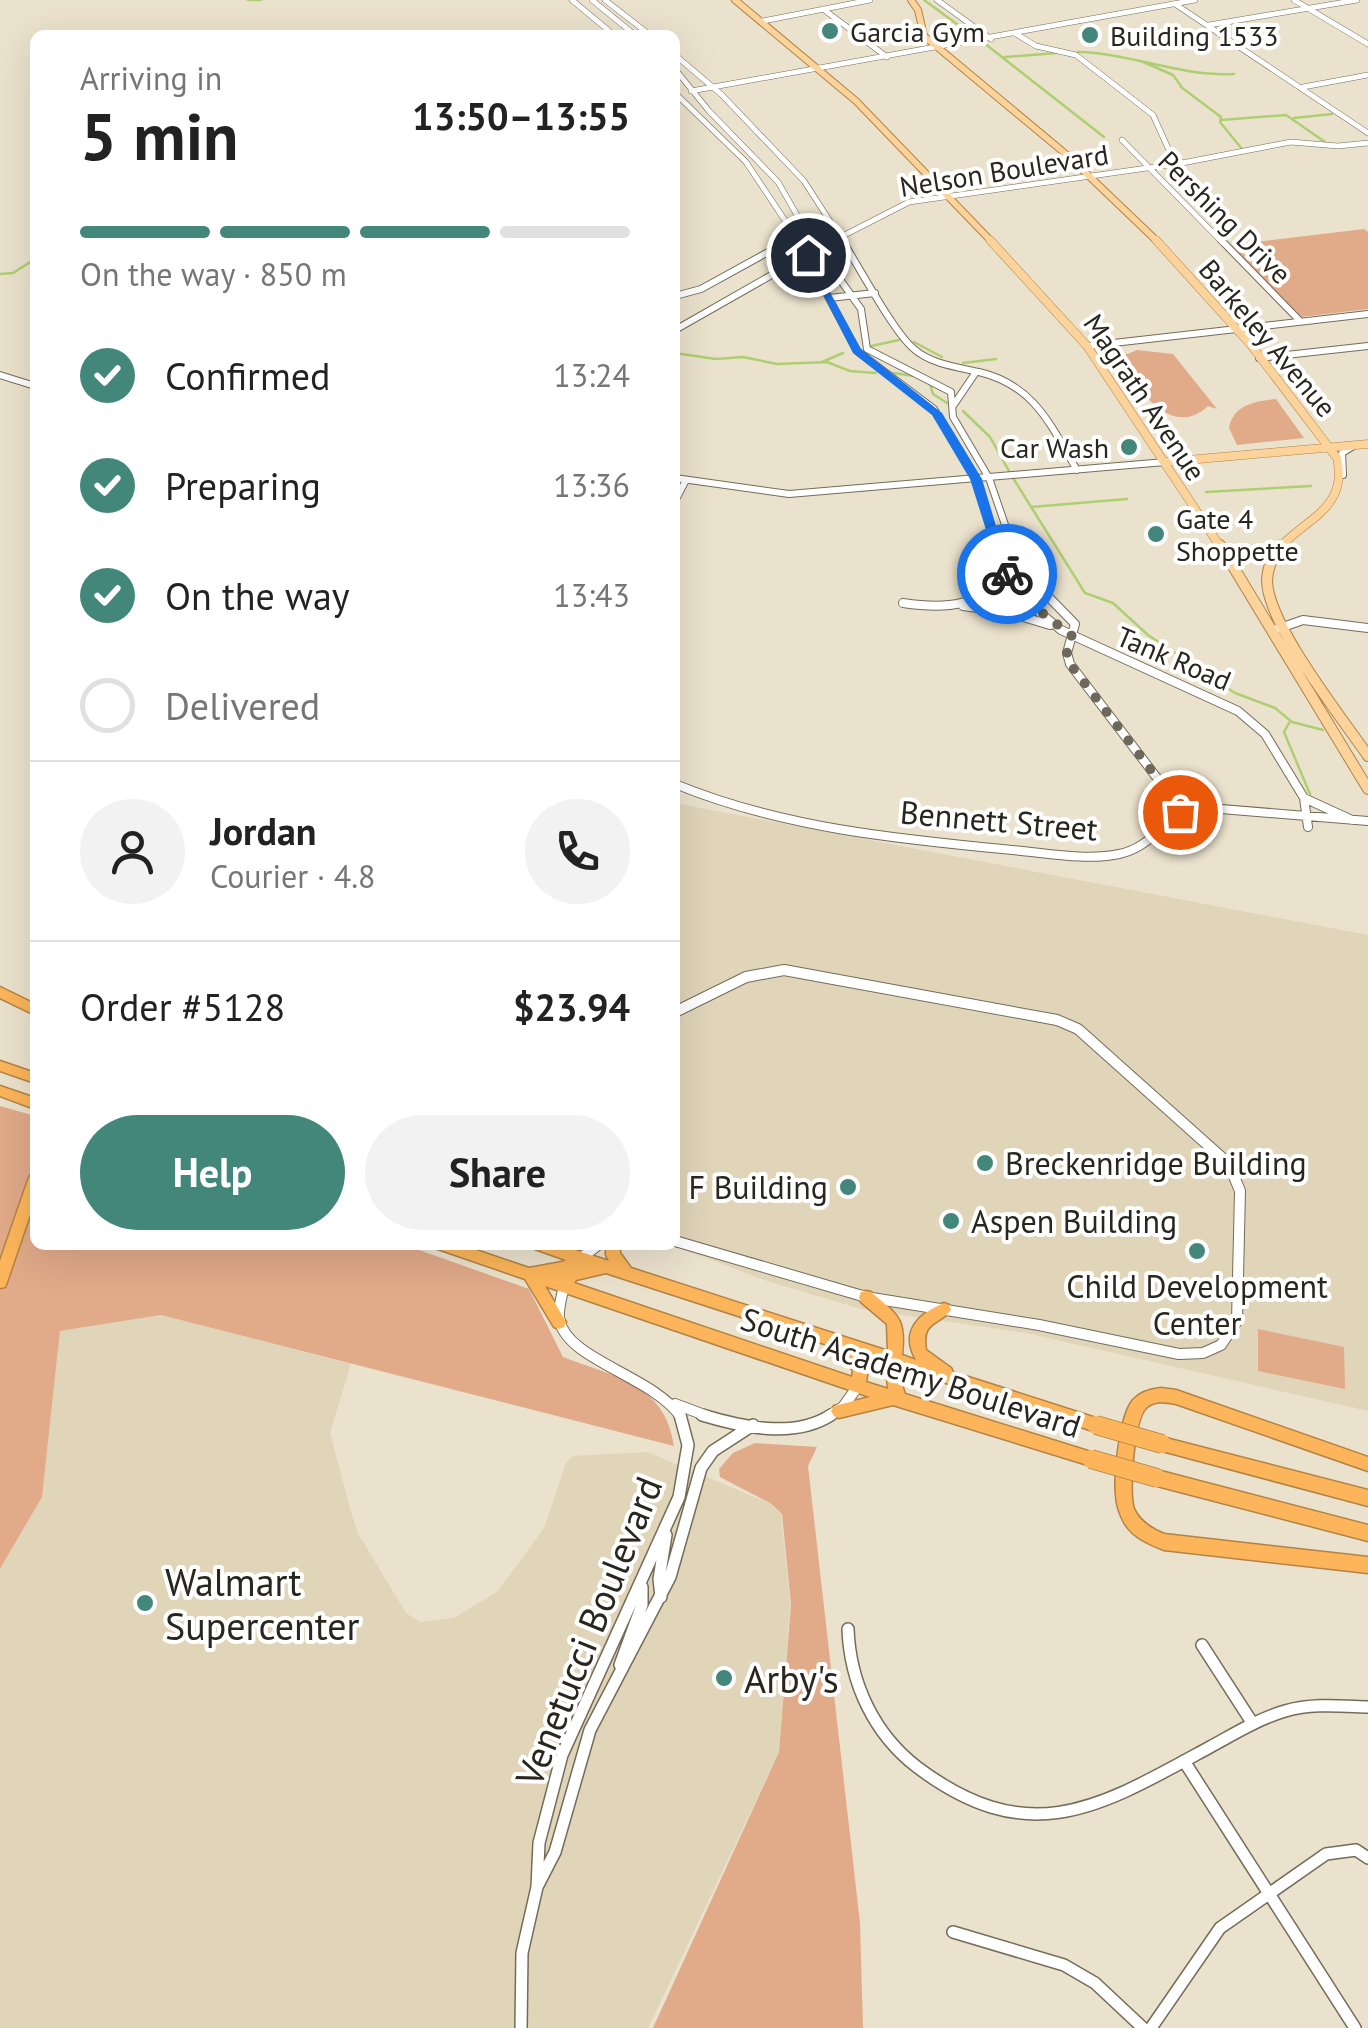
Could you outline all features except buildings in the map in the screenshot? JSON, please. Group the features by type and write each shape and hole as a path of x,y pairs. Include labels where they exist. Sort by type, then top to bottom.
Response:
{"highway":[{"path":"0,992 30,1007"},
{"path":"0,1066 30,1076"},
{"path":"0,1092 30,1102"},
{"path":"0,1282 30,1195"},
{"path":"22,1218 30,1206"},
{"name":"South Academy Boulevard","path":"459,1250 900,1400 1157,1478 1368,1533"},
{"name":"South Academy Boulevard","path":"556,1250 891,1362 1096,1425 1274,1474 1368,1494"},
{"path":"614,1250 616,1261 630,1275"},
{"path":"559,1322 530,1274 566,1268 581,1258"},
{"path":"564,1286 572,1275 582,1271 614,1269"},
{"path":"839,1411 874,1400 900,1400 892,1382 896,1329 886,1312 866,1297"},
{"path":"944,1310 924,1321 916,1345 928,1362 960,1383"},
{"path":"858,1351 881,1346 896,1329"},
{"path":"841,1345 858,1362 858,1386"},
{"path":"1368,1464 1176,1397 1157,1396 1140,1403 1131,1418 1121,1491 1130,1521 1154,1539 1368,1565"}],"main road":[{"name":"Magrath Avenue","path":"735,0 821,69 952,194 1038,296 1088,346 1368,789"},
{"name":"Barkeley Avenue","path":"910,0 918,11 920,31 1089,174 1235,329 1330,448 1343,475"},
{"path":"1164,462 1368,444"},
{"path":"1343,475 1334,501 1286,537 1268,563 1268,589 1284,623 1368,756"}],"street":[{"path":"572,0 608,30"},
{"path":"592,0 629,30"},
{"path":"605,0 644,30"},
{"path":"763,21 870,0"},
{"path":"937,0 991,38"},
{"path":"680,93 1194,0"},
{"path":"1294,0 1368,44"},
{"path":"1209,25 1356,0"},
{"path":"1171,2 1368,133"},
{"path":"585,10 612,5"},
{"path":"822,10 887,58"},
{"path":"1016,34 1038,47 1076,55 1156,117 1162,125 1164,145 1182,163"},
{"path":"680,60 712,87 804,181 874,293 916,351 1013,383 1030,395 1077,470"},
{"path":"680,76 778,182 817,249 861,310 867,349 884,362 933,376 951,392 953,418 989,478 1018,559 1032,580 1072,619 1067,653 1070,664 1167,791 1186,809 1208,807 1368,821"},
{"path":"1303,87 1368,76"},
{"name":"Tank Road","path":"680,98 739,152 808,255 857,351 936,413 976,479 1002,566 1028,602 1072,636 1238,711 1265,734 1304,798 1308,827"},
{"name":"Pershing Drive","path":"1122,140 1300,322"},
{"name":"Nelson Boulevard","path":"680,327 898,206 952,194 1182,163 1291,142 1338,146 1368,143"},
{"path":"739,152 773,147"},
{"path":"680,295 701,289 796,237"},
{"path":"829,298 874,293"},
{"path":"1088,346 1368,314"},
{"path":"1259,358 1368,346"},
{"path":"936,413 952,407 976,372"},
{"path":"0,375 30,384"},
{"path":"1343,475 1342,453 1355,445"},
{"path":"680,479 790,494 1164,462"},
{"path":"680,492 686,480"},
{"path":"950,605 986,593 997,582 1002,566"},
{"path":"902,603 1008,612 1061,630"},
{"path":"1273,635 1284,623 1321,620 1368,628"},
{"name":"Bennett Street","path":"680,786 755,811 859,830 970,846 1104,856 1142,847 1186,809"},
{"path":"1304,798 1352,820"},
{"path":"680,1010 746,977 774,970 1057,1020 1088,1036 1212,1145 1234,1172 1240,1196 1239,1309 1234,1330 1212,1350 1179,1354 866,1297 680,1238"},
{"path":"581,1258 591,1250"},
{"path":"564,1286 556,1308 563,1338 584,1355 649,1383 675,1404 726,1424 808,1426 839,1411 858,1386"},
{"name":"Venetucci Boulevard","path":"521,2028 522,1953 537,1887 536,1848 565,1751 604,1657 642,1587 665,1532 688,1446 675,1404"},
{"name":"Venetucci Boulevard","path":"537,1887 555,1852 590,1730 661,1597 678,1556 701,1468 713,1451 753,1425"},
{"path":"661,1597 659,1579 666,1550 665,1532"},
{"path":"620,1668 624,1644 644,1604 642,1587"},
{"path":"848,1629 850,1669 871,1714 896,1748 926,1776 966,1800 1010,1813 1046,1817 1118,1796 1253,1724 1292,1708 1368,1707"},
{"path":"1202,1645 1253,1724"},
{"path":"1184,1761 1355,2028"},
{"path":"1150,2028 1220,1928 1326,1854 1356,1850 1368,1858"},
{"path":"953,1932 1064,1965 1095,1983 1143,2028"}],"shaded area":[{"path":"1364,229 1368,232 1368,309 1301,317 1231,245"},
{"path":"1137,350 1173,354 1217,409 1208,406 1195,415 1182,417 1159,408 1122,365 1125,355"},
{"path":"1276,399 1304,438 1237,445 1229,428 1235,414 1253,403"},
{"path":"680,804 1368,935 1368,1411 1026,1333 861,1309 764,1280 680,1248"},
{"path":"0,1106 30,1115 30,1250 419,1250 529,1289 563,1357 618,1377 648,1395 669,1425 674,1446 161,1315 60,1331 42,1497 0,1569"},
{"path":"161,1315 351,1364 330,1433 351,1512 358,1533 406,1613 420,1622 454,1618 498,1591 544,1528 566,1463 573,1456 647,1452 769,1503 781,1514 790,1603 779,1752 648,2028 0,2028 0,1569 42,1497 60,1331"},
{"path":"1258,1329 1344,1347 1345,1389 1258,1371"},
{"path":"755,1443 817,1447 808,1466 860,1923 863,2028 653,2028 779,1752 791,1604 782,1514 770,1503 720,1477 719,1469 733,1453"}],"waterway":[{"path":"248,0 261,0"},
{"path":"924,0 976,38"},
{"path":"984,43 1104,137"},
{"path":"1078,52 1194,72 1234,74"},
{"path":"1005,57 1057,53"},
{"path":"1141,61 1173,75 1181,86"},
{"path":"1181,87 1221,117 1220,122 1242,149"},
{"path":"1294,118 1332,114"},
{"path":"1221,120 1286,115 1325,142"},
{"path":"0,274 13,273 30,262"},
{"path":"871,346 899,340"},
{"path":"914,342 942,357"},
{"path":"822,362 843,353"},
{"path":"680,354 716,359 743,357 777,364 827,362 850,371 876,373"},
{"path":"963,363 996,359"},
{"path":"894,373 914,376"},
{"path":"930,384 933,394 947,403"},
{"path":"963,411 990,437 1009,471"},
{"path":"1013,478 1031,507"},
{"path":"1206,492 1311,486"},
{"path":"1031,507 1127,499"},
{"path":"1031,507 1085,593 1113,603 1148,635 1235,693 1275,708 1292,722 1323,730"},
{"path":"1289,723 1284,732 1310,794"}],"way so far":[{"path":"1007,574 1028,602 1072,636 1067,653 1070,664 1167,791 1186,809 1180,812"}],"place":[{"name":"Garcia Gym","path":"830,31"},
{"name":"Building 1533","path":"1090,35"},
{"name":"Car Wash","path":"1129,447"},
{"name":"Gate 4 Shoppette","path":"1156,534"},
{"name":"Breckenridge Building","path":"985,1163"},
{"name":"F Building","path":"848,1187"},
{"name":"Aspen Building","path":"951,1221"},
{"name":"Child Development Center","path":"1197,1251"},
{"name":"Walmart Supercenter","path":"145,1603"},
{"name":"Arby's","path":"724,1678"}],"route":[{"path":"808,255 857,351 922,398 936,413 976,479 1007,574"}]}
